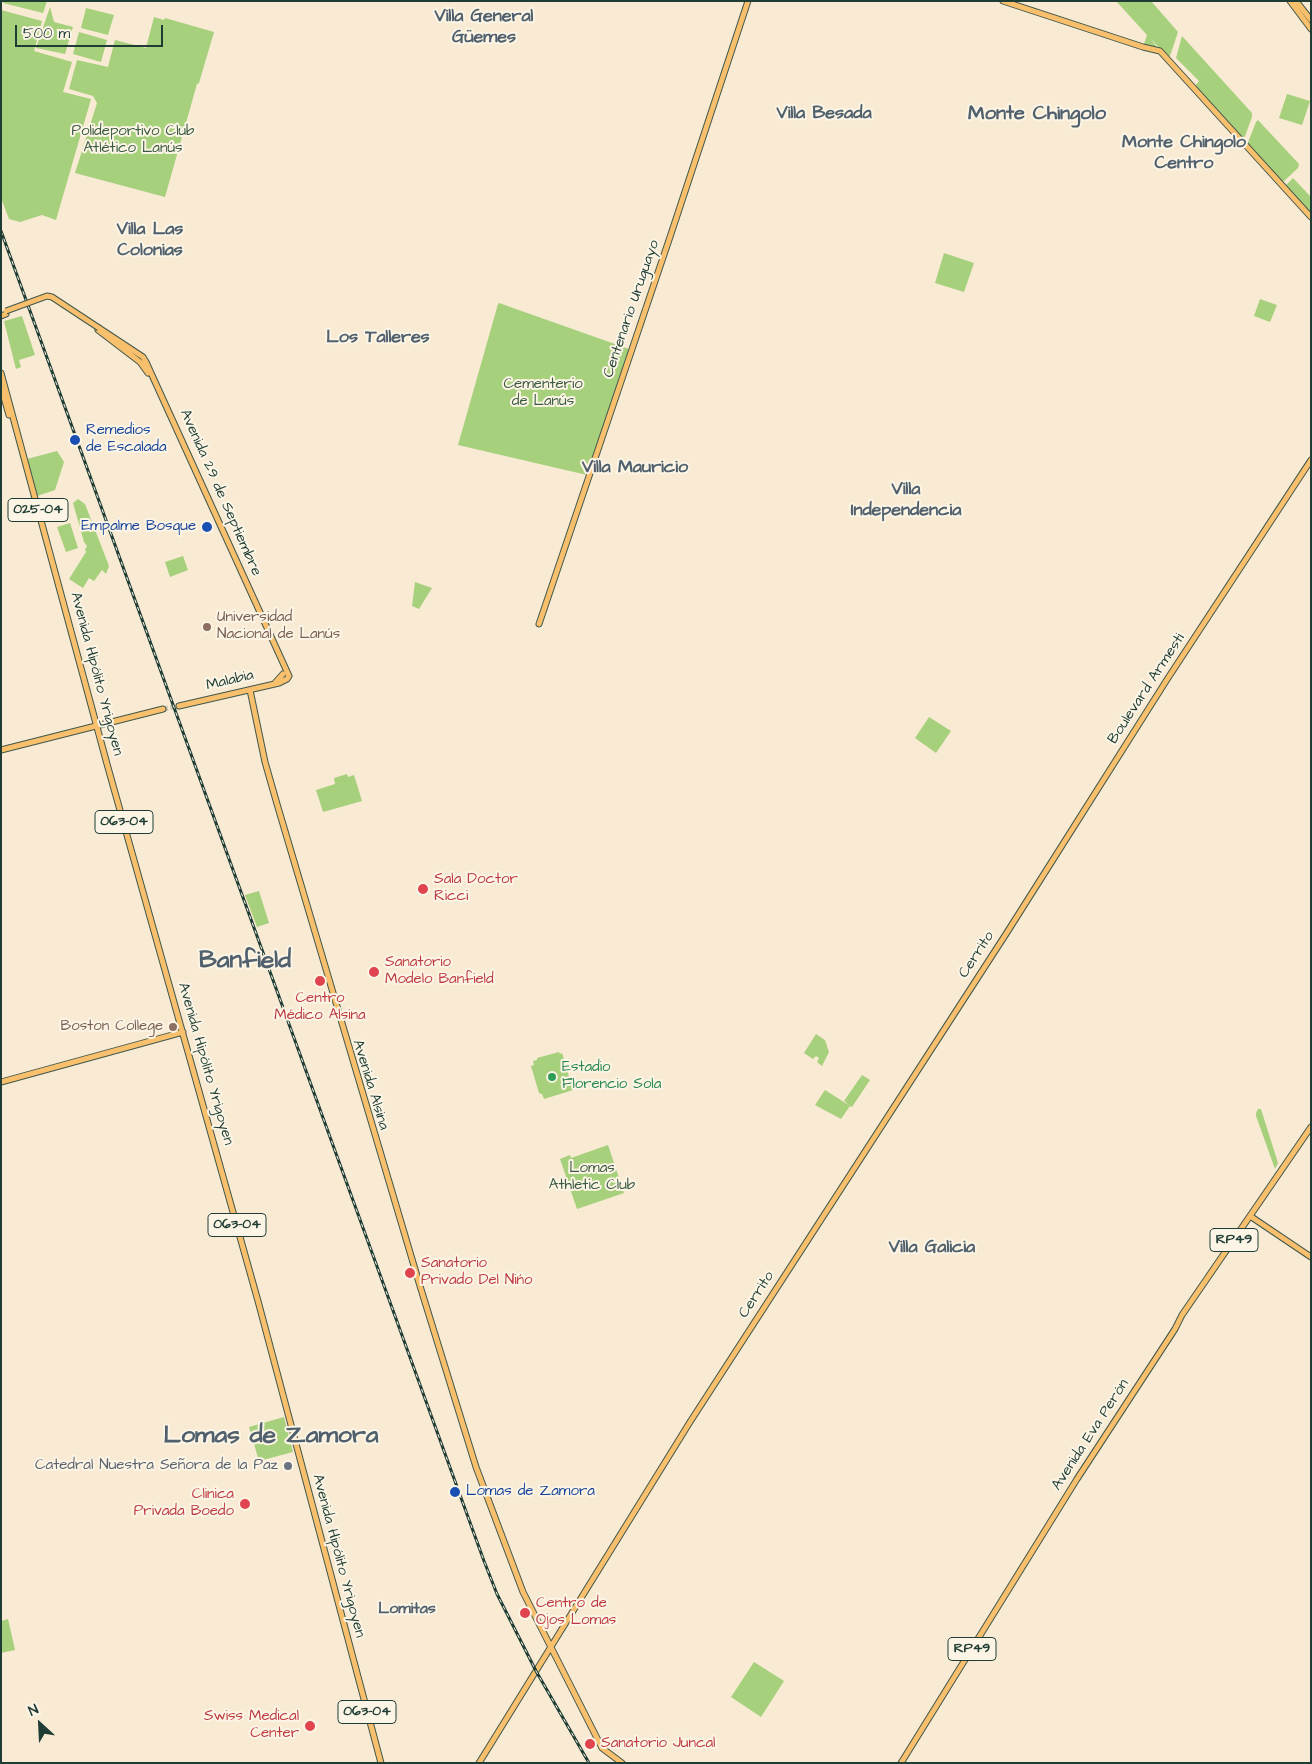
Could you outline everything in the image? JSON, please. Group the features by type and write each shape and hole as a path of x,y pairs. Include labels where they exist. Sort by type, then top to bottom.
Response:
{"main road":[{"name":"Centenario Uruguayo","path":"539,624 672,233 748,1"},
{"path":"1003,1 1155,51 1160,51 1311,217"},
{"path":"1290,1 1311,28"},
{"path":"1296,1 1311,20"},
{"path":"2,314 49,296 58,299 98,329"},
{"name":"Avenida 29 de Septiembre","path":"98,329 143,357 146,362 285,676"},
{"name":"Avenida 29 de Septiembre","path":"98,329 140,362 149,375 280,660 285,676"},
{"name":"Avenida Hipólito Yrigoyen","path":"1,373 96,727"},
{"name":"Avenida Hipólito Yrigoyen","path":"1,387 255,1301 380,1763"},
{"name":"Boulevard Armesti","path":"1006,934 1311,460"},
{"name":"Malabia","path":"179,706 274,684 285,676"},
{"name":"Avenida Alsina","path":"249,690 273,797 418,1288 481,1484 522,1590 550,1648"},
{"path":"1,750 163,709"},
{"name":"Cerrito","path":"479,1763 690,1422 1006,934"},
{"path":"1,1082 181,1033"},
{"name":"Avenida Eva Perón","path":"901,1763 1077,1479 1182,1316 1311,1127"},
{"path":"1250,1216 1311,1258"},
{"path":"550,1648 601,1750 618,1763"},
{"path":"550,1648 603,1749 622,1763"}],"green space":[{"path":"4,1 47,1 43,13 3,3"},
{"path":"1116,1 1151,1 1178,32 1170,56 1166,55 1150,38 1160,51 1143,47 1147,35"},
{"path":"50,7 54,22 73,27 65,54 36,48"},
{"path":"86,8 114,15 108,35 81,28"},
{"path":"1,10 42,21 34,51 72,62 63,92 91,99 56,220 42,215 20,222 9,219 1,198"},
{"name":"Polideportivo Club Atlético Lanús","path":"154,17 164,20 165,18 214,32 165,197 75,173 97,103 93,96 69,89 77,60 108,67 115,40 146,48"},
{"path":"79,32 107,40 101,62 73,54"},
{"path":"1182,36 1252,113 1244,139 1195,86 1199,81 1176,58"},
{"path":"1287,94 1310,101 1302,125 1279,118"},
{"path":"1258,120 1299,164 1298,168 1283,182 1247,145"},
{"path":"1293,178 1311,197 1311,215 1285,186"},
{"path":"944,253 974,263 964,292 935,283"},
{"path":"1260,299 1277,305 1270,322 1254,316"},
{"name":"Cementerio de Lanús","path":"499,303 629,349 587,475 458,445"},
{"path":"22,316 35,355 19,360 21,367 16,369 4,321"},
{"path":"57,451 64,462 55,490 37,496 27,459"},
{"path":"78,499 85,504 109,566 106,574 102,570 94,581 89,578 83,588 69,579 86,552 87,546 84,542 73,503"},
{"path":"70,523 78,548 66,552 57,527"},
{"path":"183,556 188,570 170,577 165,562"},
{"path":"415,582 432,588 419,609 412,606"},
{"path":"929,717 951,731 936,753 915,738"},
{"path":"347,774 348,777 354,775 362,801 323,812 316,790 335,784 334,778"},
{"path":"259,891 269,923 257,927 245,895"},
{"path":"816,1034 825,1040 829,1052 822,1066 817,1062 819,1058 816,1056 813,1059 804,1053"},
{"name":"Estadio Florencio Sola","path":"559,1052 560,1054 562,1053 573,1090 544,1099 542,1094 539,1093 531,1066 534,1065 533,1061 537,1060 537,1058"},
{"path":"862,1075 870,1080 852,1107 844,1101"},
{"path":"825,1090 850,1106 841,1119 815,1105"},
{"path":"1258,1109 1261,1109 1278,1163 1275,1169 1256,1116"},
{"name":"Lomas Athletic Club","path":"608,1145 624,1193 577,1209 560,1159 570,1155 571,1158"},
{"path":"284,1417 293,1452 259,1461 249,1427"},
{"path":"8,1619 15,1650 1,1653 1,1621"},
{"path":"754,1662 784,1681 761,1717 731,1697"}],"tunnel":[{"path":"163,709 179,706"}],"railway":[{"path":"1,231 484,1561 497,1594 536,1671 589,1763"}],"place":[{"name":"Remedios de Escalada","path":"75,440"},
{"name":"Empalme Bosque","path":"207,527"},
{"name":"Universidad Nacional de Lanús","path":"207,627"},
{"name":"Sala Doctor Ricci","path":"423,889"},
{"name":"Sanatorio Modelo Banfield","path":"374,972"},
{"name":"Centro Médico Alsina","path":"320,981"},
{"name":"Boston College","path":"173,1027"},
{"name":"Estadio Florencio Sola","path":"552,1077"},
{"name":"Sanatorio Privado Del Nińo","path":"410,1273"},
{"name":"Catedral Nuestra Señora de la Paz","path":"288,1466"},
{"name":"Lomas de Zamora","path":"455,1492"},
{"name":"Clinica Privada Boedo","path":"245,1504"},
{"name":"Centro de Ojos Lomas","path":"525,1613"},
{"name":"Swiss Medical Center","path":"310,1726"},
{"name":"Sanatorio Juncal","path":"590,1744"}],"district":[{"name":"Villa General Güemes","path":"484,27"},
{"name":"Villa Besada","path":"824,114"},
{"name":"Monte Chingolo","path":"1037,115"},
{"name":"Monte Chingolo Centro","path":"1184,153"},
{"name":"Villa Las Colonias","path":"150,240"},
{"name":"Los Talleres","path":"378,338"},
{"name":"Villa Mauricio","path":"635,468"},
{"name":"Villa Independencia","path":"906,500"},
{"name":"Banfield","path":"245,962"},
{"name":"Villa Galicia","path":"932,1248"},
{"name":"Lomas de Zamora","path":"271,1437"},
{"name":"Lomitas","path":"407,1610"}]}
